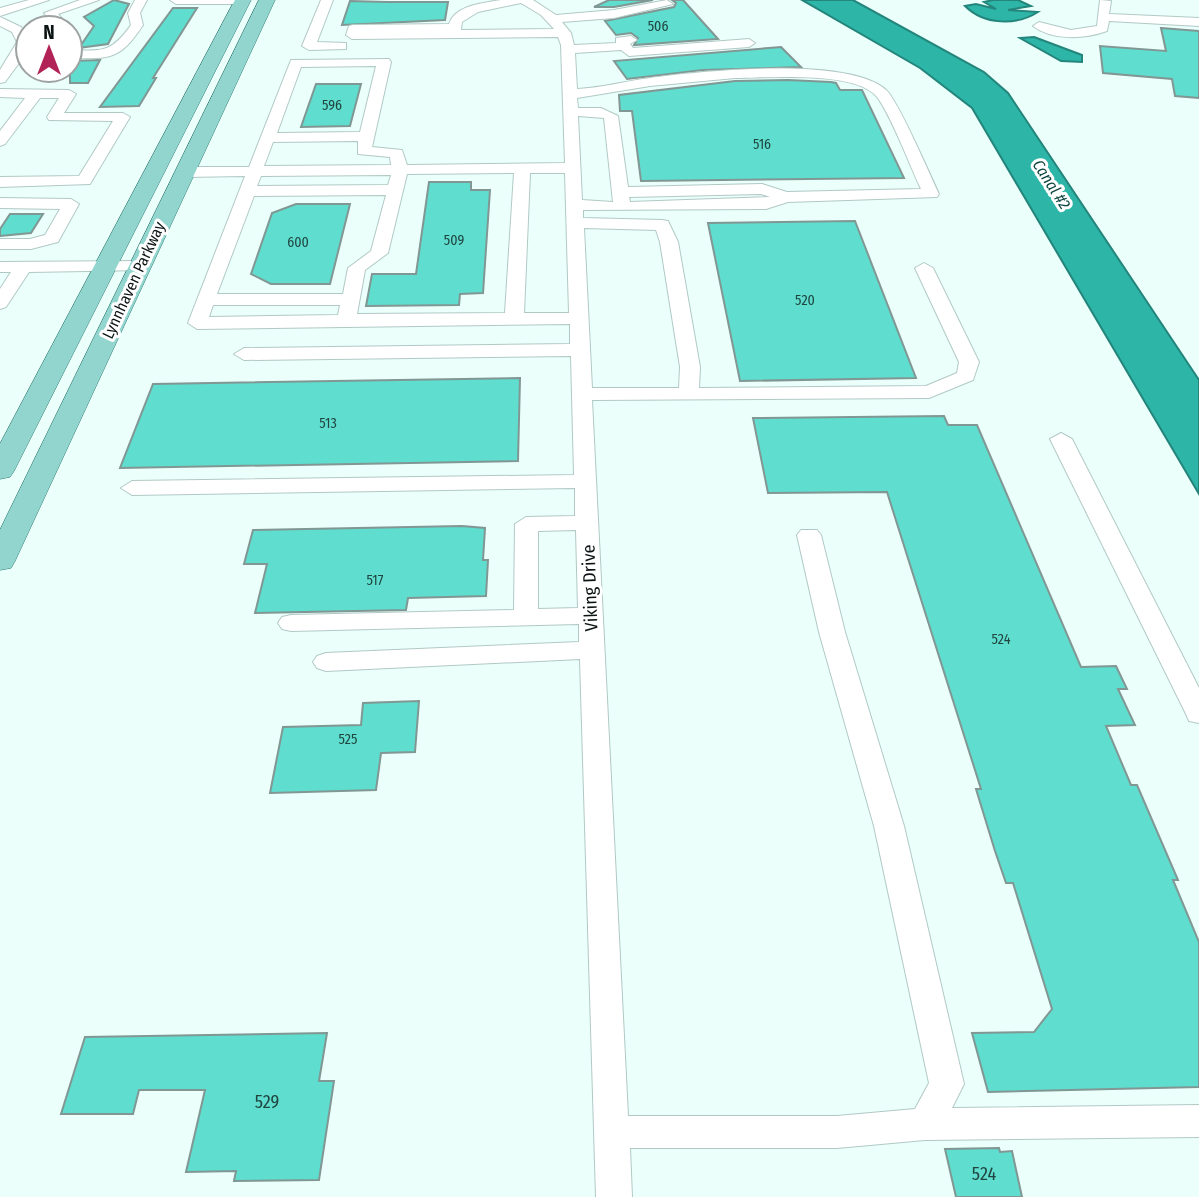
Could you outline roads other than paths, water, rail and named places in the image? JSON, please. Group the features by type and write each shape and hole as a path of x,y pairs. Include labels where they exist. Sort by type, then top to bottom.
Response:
{"main road":[{"name":"Lynnhaven Parkway","path":"0,471 243,0"},
{"name":"Lynnhaven Parkway","path":"0,561 267,0"}],"street":[{"path":"0,12 43,0"},
{"path":"51,14 93,0"},
{"path":"84,54 107,54 121,50 137,25 134,13 141,0"},
{"path":"176,0 243,0"},
{"path":"327,0 309,46 510,45 524,42 528,38 519,12 503,4"},
{"path":"454,31 456,20 474,9 526,0 554,19 567,41"},
{"path":"1039,26 1060,33 1094,33 1103,29 1102,17 1108,1"},
{"path":"554,19 614,14 667,4"},
{"path":"1102,17 1199,22"},
{"path":"454,31 352,35 354,29 454,31 527,34 625,46"},
{"path":"679,37 621,41 629,52 749,43"},
{"name":"Viking Drive","path":"567,41 579,106 574,168 575,214 614,1197"},
{"path":"346,320 357,268 379,253 400,170 397,152 363,151 384,62 296,63 197,323 579,318"},
{"path":"575,214 621,199 931,194 882,93 873,86 831,74 760,75 650,82 598,93 579,106"},
{"path":"0,93 69,93 54,117 123,117 84,181 0,182"},
{"path":"0,141 36,93"},
{"path":"579,106 611,116 621,199"},
{"path":"267,138 366,136"},
{"path":"185,172 574,168"},
{"path":"514,319 522,169"},
{"path":"247,191 395,190"},
{"path":"0,203 71,204 52,237 31,244 0,244"},
{"path":"575,214 650,222 662,225 666,230 690,367 689,394"},
{"path":"0,238 52,237"},
{"path":"0,267 140,266"},
{"path":"0,303 23,267"},
{"path":"583,394 929,392 966,376 968,362 924,268"},
{"path":"206,300 350,299"},
{"path":"244,354 581,350"},
{"path":"1061,439 1199,714"},
{"path":"132,488 586,481"},
{"path":"526,618 526,524 588,523"},
{"path":"809,535 832,632 889,826 947,1084 925,1124"},
{"path":"292,623 591,616"},
{"path":"326,662 593,650"},
{"path":"612,1132 837,1132 925,1124 1199,1121"}],"water":[{"name":"Canal #2","path":"802,0 853,0 984,72 1008,93 1199,380 1199,494 972,108 920,68"},
{"path":"1018,0 1031,6 1008,10 1038,12 1020,20 1000,21 981,17 965,6 976,4 996,9 984,2"},
{"path":"1034,37 1082,55 1082,62 1061,61 1020,38"}]}
